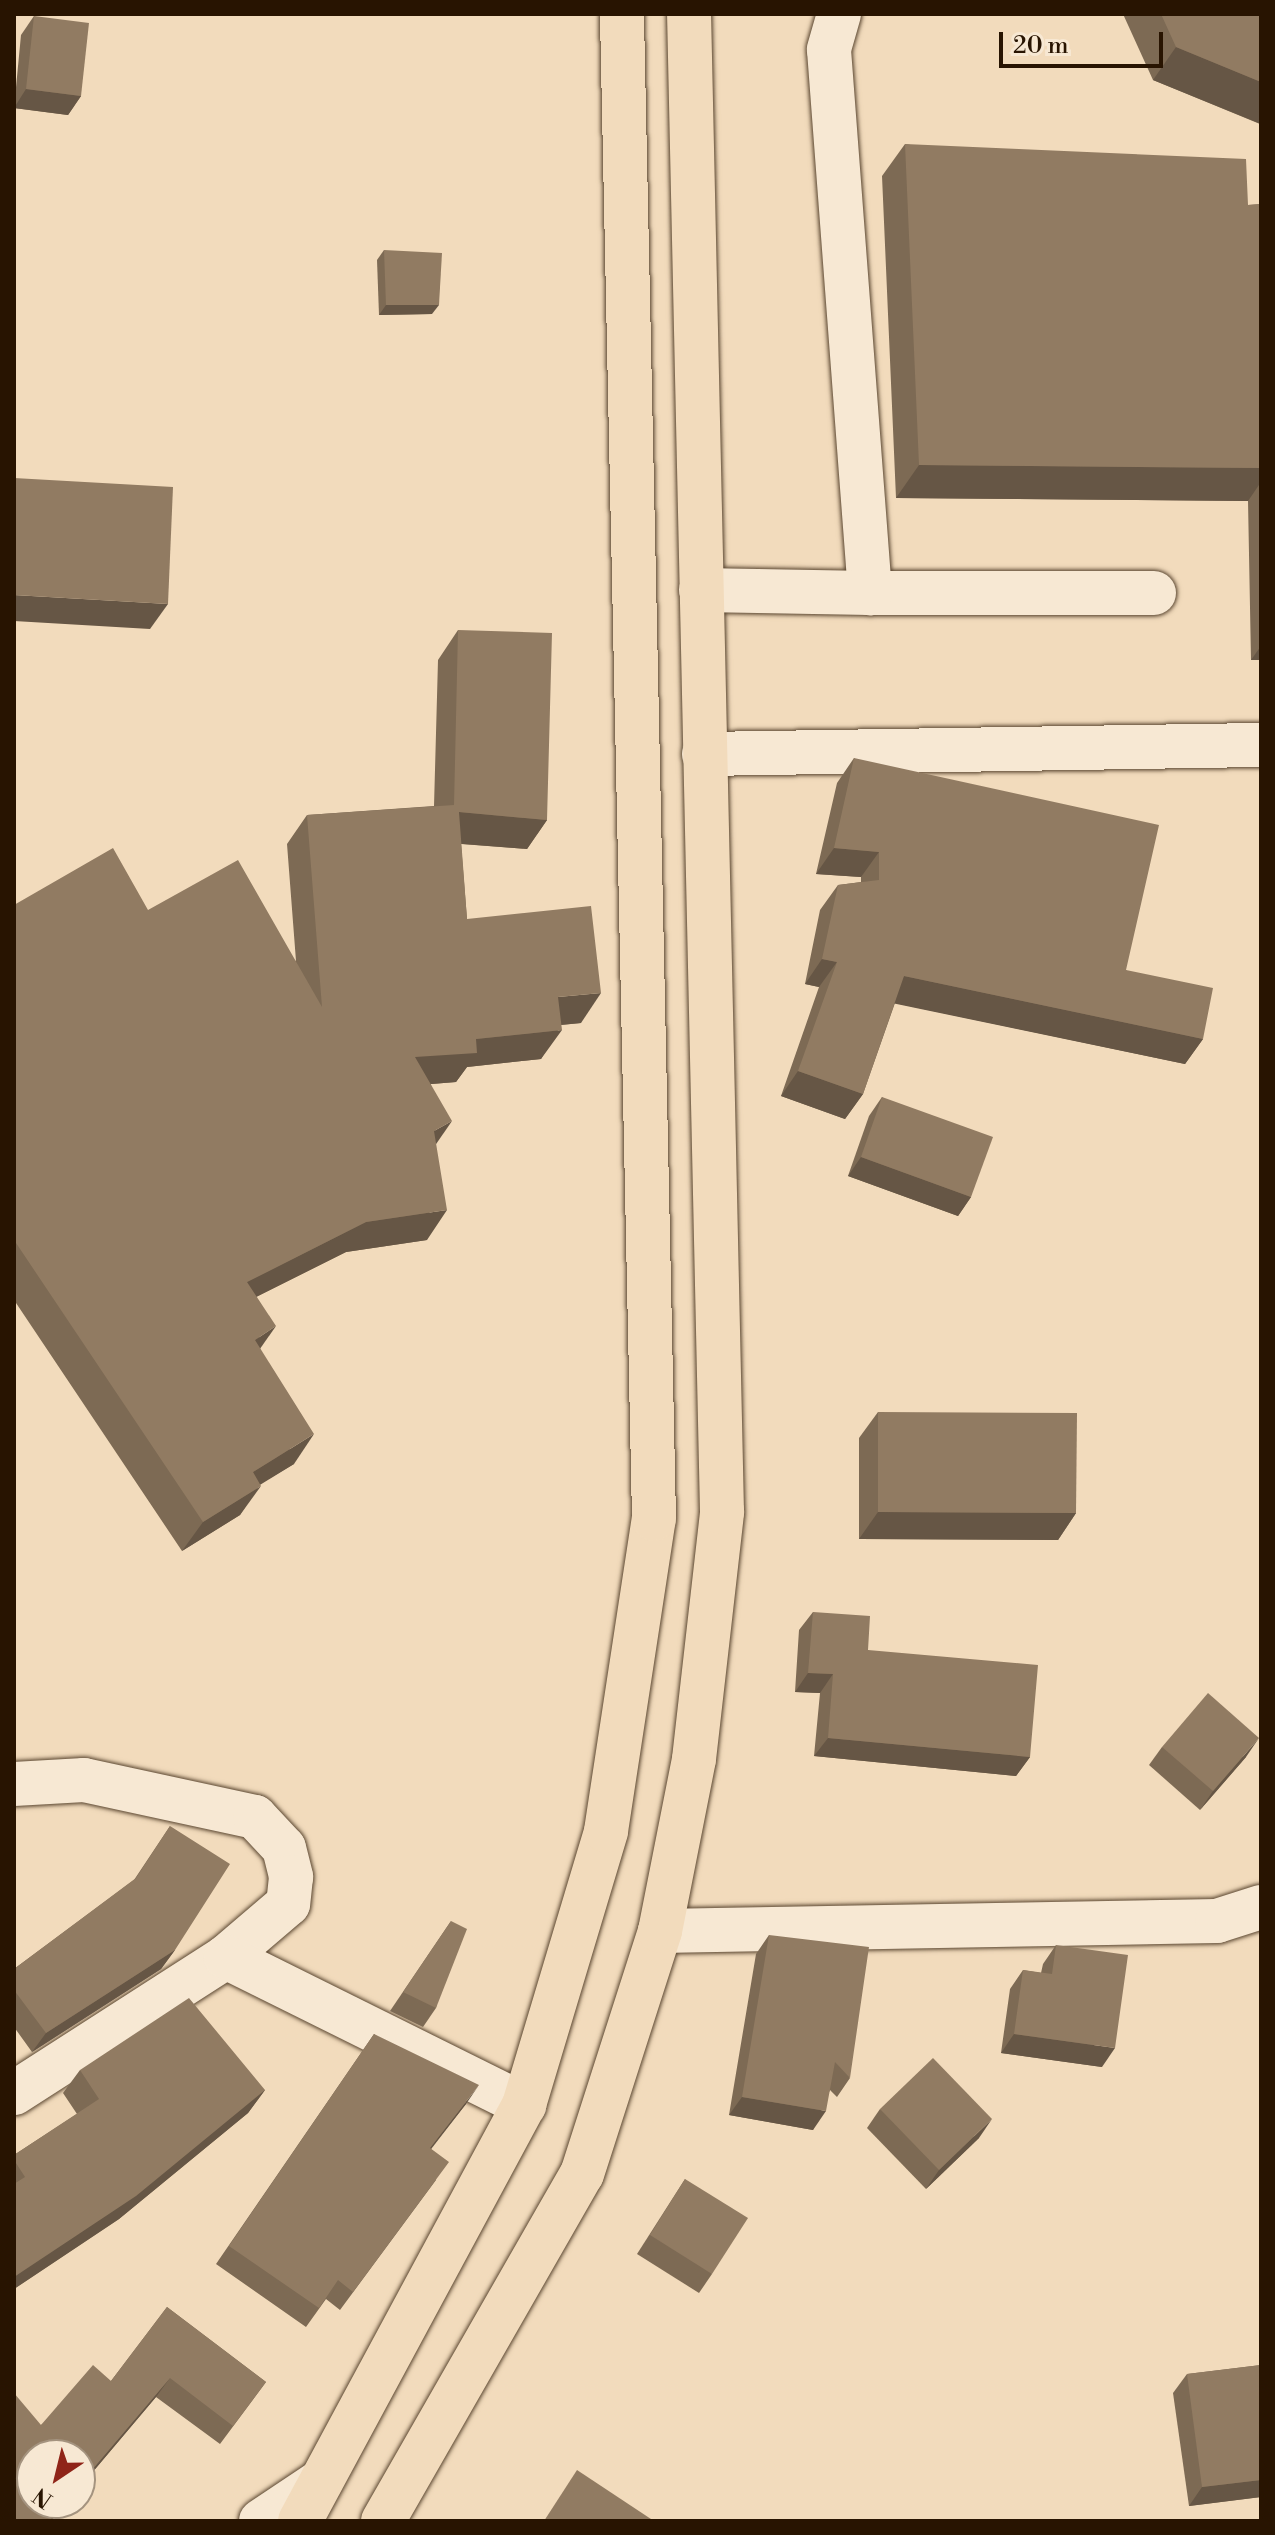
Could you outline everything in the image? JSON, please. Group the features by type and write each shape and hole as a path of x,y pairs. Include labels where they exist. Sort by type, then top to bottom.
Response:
{"main road":[{"path":"300,2521 524,2105 606,1831 654,1519 622,14"},
{"path":"383,2521 582,2174 660,1931 694,1759 722,1512 689,14"},
{"path":"625,240 694,242"}],"street":[{"path":"839,14 829,50 870,593"},
{"path":"701,590 1154,593"},
{"path":"704,754 1261,745"},
{"path":"14,1784 84,1780 255,1817 284,1848 288,1904 226,1957 14,2093"},
{"path":"660,1931 1217,1921 1261,1907"},
{"path":"226,1957 524,2105"},
{"path":"261,2521 321,2481"}],"building":[{"path":"1161,14 1261,14 1261,82 1176,47"},
{"path":"34,16 89,23 81,96 26,89"},
{"path":"905,144 1246,159 1248,205 1261,204 1261,468 919,465"},
{"path":"384,250 442,253 439,305 386,305"},
{"path":"14,478 173,487 168,604 14,595"},
{"path":"458,630 552,633 547,820 459,812 467,919 591,906 601,993 558,997 562,1030 476,1039 477,1053 415,1057 452,1121 434,1131 447,1210 366,1222 247,1282 276,1326 255,1340 314,1434 253,1472 261,1486 203,1522 14,1240 14,905 113,848 148,910 238,860 322,1007 307,815 454,805"},
{"path":"854,758 1159,825 1126,970 1213,988 1203,1039 904,976 863,1094 798,1071 837,962 822,959 838,885 879,880 879,852 834,848"},
{"path":"882,1097 993,1137 971,1197 861,1157"},
{"path":"878,1412 1077,1413 1076,1513 878,1512"},
{"path":"813,1612 870,1616 868,1650 1038,1665 1030,1757 828,1738 833,1674 808,1673"},
{"path":"1208,1693 1259,1738 1213,1791 1162,1747"},
{"path":"170,1826 230,1864 175,1950 46,2033 14,1990 14,1969 136,1878"},
{"path":"451,1921 467,1929 436,2008 403,1992"},
{"path":"769,1935 869,1947 850,2078 835,2062 826,2111 742,2097"},
{"path":"1056,1945 1128,1955 1115,2048 1014,2034 1023,1970 1052,1974"},
{"path":"189,1998 265,2090 136,2196 14,2277 14,2184 25,2177 14,2155 99,2099 80,2070"},
{"path":"374,2034 479,2085 430,2148 449,2162 353,2292 338,2280 319,2308 229,2246"},
{"path":"933,2058 992,2119 939,2170 880,2109"},
{"path":"685,2179 748,2218 712,2274 650,2235"},
{"path":"167,2307 266,2382 233,2426 170,2378 96,2465 96,2439 16,2439 16,2519 51,2519 14,2521 14,2393 41,2425 93,2365 111,2381"},
{"path":"1261,2365 1261,2480 1202,2487 1187,2374"},
{"path":"577,2470 654,2521 544,2521"}]}
